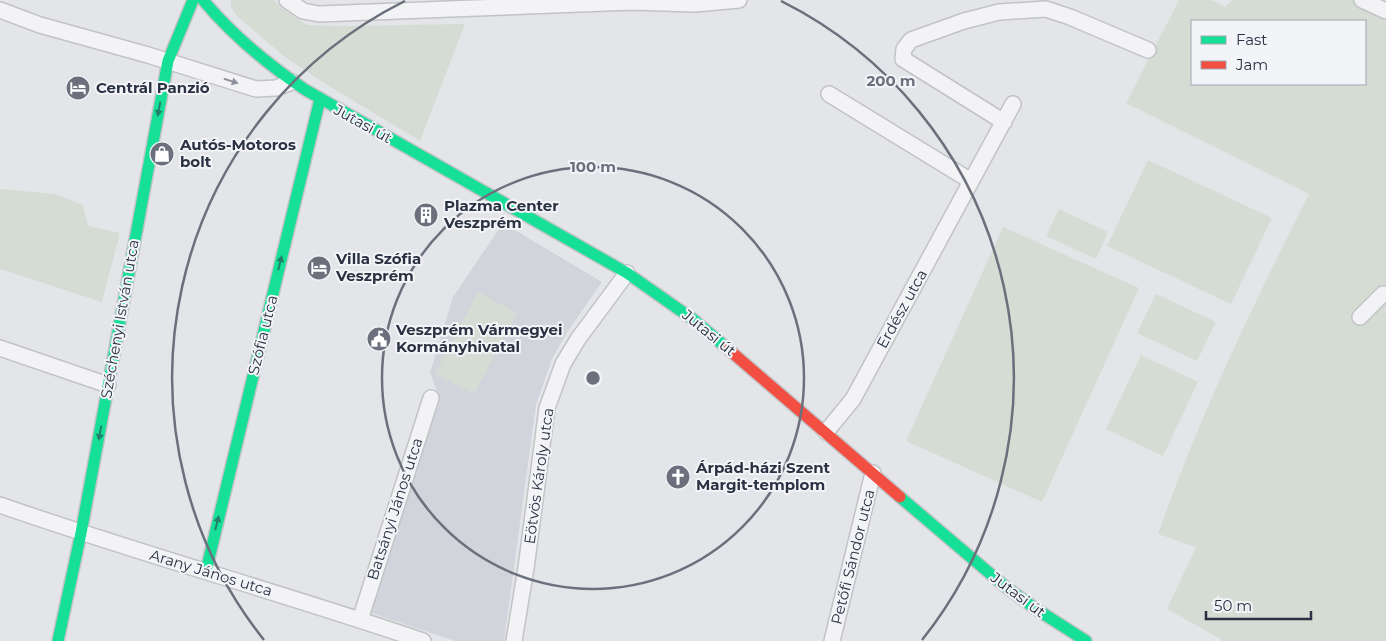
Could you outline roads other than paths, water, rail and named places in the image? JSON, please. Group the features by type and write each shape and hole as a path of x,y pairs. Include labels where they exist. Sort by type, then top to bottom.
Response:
{"street":[{"name":"Széchenyi István utca","path":"58,641 81,533 168,61 193,0"},
{"name":"Jutasi út","path":"203,0 218,20 292,82 627,272 694,320 1007,588 1050,619 1086,641"},
{"path":"287,0 303,11 319,14 632,2 696,4 739,0"},
{"path":"1362,0 1386,11"},
{"path":"1004,122 903,59 904,49 911,40 964,21 999,12 1046,9 1070,17 1148,50"},
{"path":"0,10 40,25 118,46 256,89 276,88 292,82"},
{"path":"829,94 972,181"},
{"name":"Szófia utca","path":"206,571 320,99"},
{"name":"Erdész utca","path":"826,432 853,399 1014,104"},
{"name":"Eötvös Károly utca","path":"514,641 526,568 547,408 560,372 573,347 627,272"},
{"path":"1360,317 1383,294 1386,294"},
{"path":"0,348 108,385"},
{"name":"Batsányi János utca","path":"360,620 431,398"},
{"name":"Petőfi Sándor utca","path":"832,641 873,473"},
{"name":"Arany János utca","path":"0,505 81,533 423,641"}],"place":[{"name":"Centrál Panzió","path":"78,88"},
{"name":"Autós-Motoros bolt","path":"162,154"},
{"name":"Plazma Center Veszprém","path":"426,215"},
{"name":"Villa Szófia Veszprém","path":"319,268"},
{"name":"Veszprém Vármegyei Kormányhivatal","path":"379,339"},
{"name":"Árpád-házi Szent Margit-templom","path":"678,477"}]}
